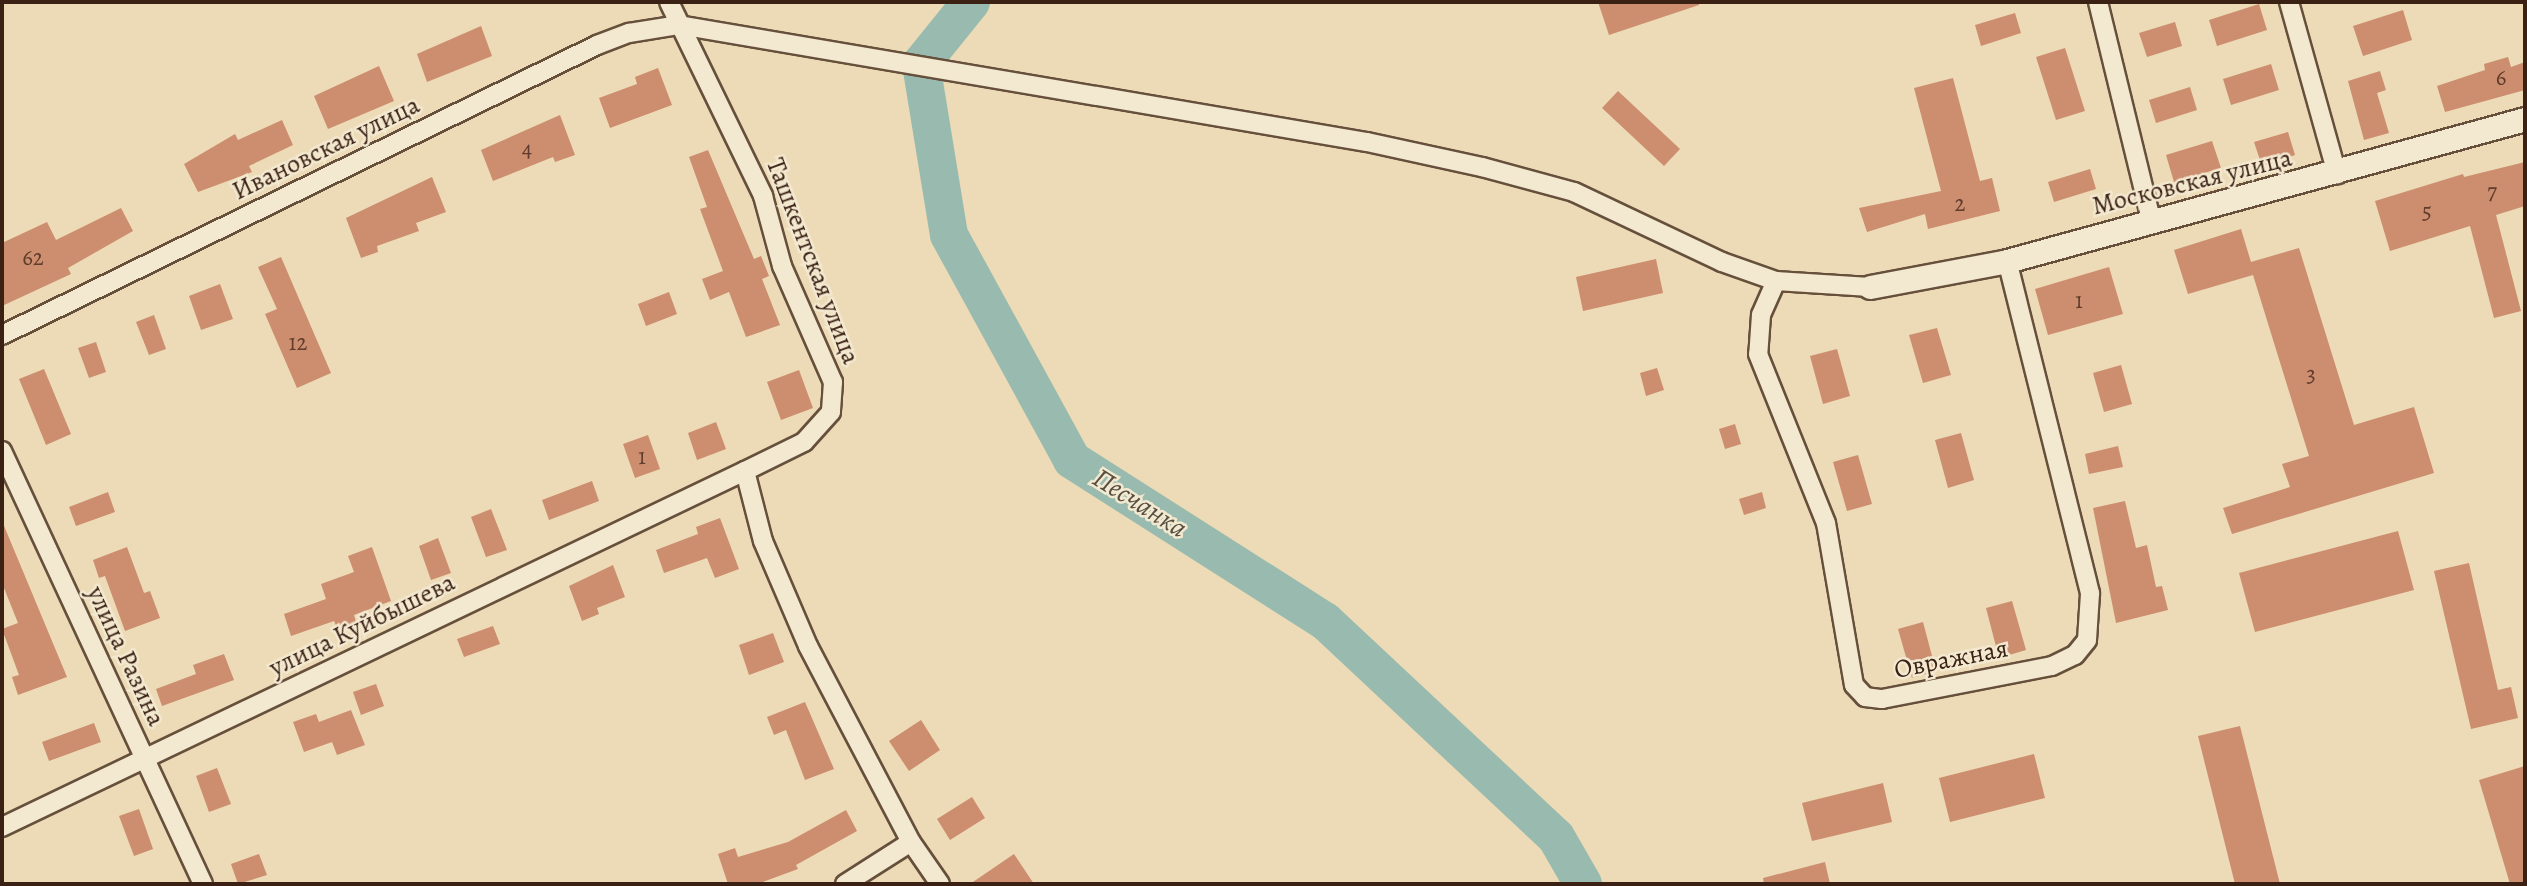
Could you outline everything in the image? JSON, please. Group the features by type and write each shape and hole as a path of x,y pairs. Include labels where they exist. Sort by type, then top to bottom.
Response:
{"street":[{"name":"Ташкентская улица","path":"669,2 763,196 782,266 833,382 831,412 804,442 745,471"},
{"path":"2098,2 2151,219"},
{"path":"2288,2 2337,174"},
{"name":"Ивановская улица","path":"2,335 597,45 629,33 679,25 1353,139 1482,167 1574,192 1722,262 1776,281 1870,287"},
{"name":"Московская улица","path":"1870,287 2007,261 2151,219 2337,174 2525,119"},
{"name":"Овражная","path":"1776,281 1761,315 1758,354 1826,523 1854,685 1865,697 1882,699 2052,666 2075,654 2087,640 2090,593 2007,261"},
{"name":"улица Разина","path":"2,451 203,884"},
{"path":"745,471 763,541 808,646 911,842 940,884"},
{"name":"улица Куйбышева","path":"2,827 745,471"},
{"path":"845,884 911,842"}],"building":[{"path":"1598,2 1699,2 1699,5 1609,35"},
{"path":"2259,4 2267,30 2217,46 2209,20"},
{"path":"2403,10 2412,40 2363,56 2353,26"},
{"path":"2015,13 2021,33 1981,46 1975,25"},
{"path":"2175,22 2182,46 2147,57 2139,33"},
{"path":"481,26 492,56 427,82 417,54"},
{"path":"2065,48 2085,111 2056,120 2036,57"},
{"path":"2508,57 2511,67 2525,62 2525,90 2445,112 2437,86 2485,70 2484,64"},
{"path":"2271,64 2279,90 2231,105 2223,79"},
{"path":"379,66 394,101 328,129 314,96"},
{"path":"658,68 672,105 610,128 599,98 637,84 635,77"},
{"path":"2380,71 2386,90 2377,93 2389,133 2364,140 2348,81"},
{"path":"1953,78 1980,181 1992,178 2000,211 1928,229 1925,214 1867,232 1859,208 1941,191 1914,88"},
{"path":"2190,87 2197,110 2156,123 2149,100"},
{"path":"1618,91 1680,149 1664,166 1602,108"},
{"path":"560,115 575,155 555,162 553,157 493,181 481,150"},
{"path":"282,120 293,145 249,166 252,172 198,192 184,164 235,134 238,140"},
{"path":"2288,132 2295,155 2262,166 2254,142"},
{"path":"2212,141 2221,168 2174,182 2166,155"},
{"path":"708,150 754,259 761,256 769,276 762,279 780,325 746,337 729,292 710,300 702,279 723,271 700,209 707,207 689,157"},
{"path":"2525,162 2525,206 2496,215 2521,311 2494,318 2470,226 2390,251 2375,201 2463,174 2464,177"},
{"path":"2090,169 2096,189 2054,202 2048,182"},
{"path":"432,177 446,212 416,223 419,231 377,246 378,252 361,258 346,218"},
{"path":"121,208 133,231 68,268 71,274 2,306 2,243 47,222 56,240"},
{"path":"2241,229 2251,262 2299,248 2354,425 2414,407 2434,473 2232,534 2223,508 2290,487 2282,464 2309,456 2253,275 2188,294 2174,250"},
{"path":"281,257 331,373 297,388 265,314 277,309 258,267"},
{"path":"1656,259 1663,293 1583,311 1576,277"},
{"path":"2109,267 2123,314 2048,335 2035,289"},
{"path":"220,284 233,319 201,330 189,296"},
{"path":"669,292 677,314 646,326 638,304"},
{"path":"154,315 166,349 149,355 136,322"},
{"path":"1937,328 1951,375 1923,383 1909,335"},
{"path":"96,342 106,372 89,378 78,348"},
{"path":"1837,349 1850,396 1823,404 1810,356"},
{"path":"2121,365 2132,404 2104,412 2093,373"},
{"path":"1657,368 1664,390 1646,396 1640,373"},
{"path":"44,369 71,434 46,445 19,379"},
{"path":"799,370 813,408 781,420 767,382"},
{"path":"716,422 726,449 697,460 688,433"},
{"path":"1735,424 1741,444 1725,449 1719,429"},
{"path":"1961,433 1974,480 1948,488 1935,440"},
{"path":"648,435 660,469 635,478 623,444"},
{"path":"2118,446 2123,467 2089,474 2085,454"},
{"path":"1858,455 1872,504 1847,511 1833,462"},
{"path":"592,481 599,501 549,520 542,500"},
{"path":"108,492 115,512 76,526 69,507"},
{"path":"1762,492 1766,508 1744,515 1739,499"},
{"path":"2125,501 2136,548 2147,545 2156,587 2162,586 2168,610 2116,623 2093,508"},
{"path":"491,509 507,550 486,557 471,517"},
{"path":"720,518 739,569 715,578 707,558 664,573 656,550 698,534 696,527"},
{"path":"2,521 67,677 18,695 12,677 19,675 2,629 18,623 2,583"},
{"path":"2398,531 2414,590 2255,632 2239,573"},
{"path":"438,538 451,573 431,580 419,546"},
{"path":"127,547 144,593 150,591 160,618 125,631 105,576 99,578 93,560"},
{"path":"372,547 391,601 354,615 357,625 339,632 334,621 291,636 284,614 326,599 321,584 354,572 348,556"},
{"path":"2469,563 2498,690 2511,687 2518,718 2471,729 2434,571"},
{"path":"613,565 625,597 597,608 599,614 582,621 569,586"},
{"path":"2012,601 2026,650 1999,658 1986,608"},
{"path":"1923,622 1936,671 1912,678 1898,629"},
{"path":"493,626 500,644 464,657 457,639"},
{"path":"773,633 784,662 749,675 739,645"},
{"path":"224,654 234,680 162,706 156,689 196,674 193,665"},
{"path":"376,684 384,706 361,715 353,692"},
{"path":"805,702 834,769 805,780 786,730 774,735 767,717"},
{"path":"351,710 365,745 337,755 332,742 304,752 293,722 316,714 319,722"},
{"path":"921,720 940,750 909,771 889,741"},
{"path":"94,723 101,742 49,761 42,742"},
{"path":"2240,726 2280,884 2235,884 2198,736"},
{"path":"2034,754 2045,798 1950,822 1939,778"},
{"path":"2525,766 2525,884 2510,884 2479,780"},
{"path":"217,768 231,804 209,812 196,776"},
{"path":"1883,783 1892,822 1812,841 1802,803"},
{"path":"972,797 985,818 950,840 937,819"},
{"path":"139,809 153,849 134,856 119,816"},
{"path":"846,810 857,831 796,865 798,869 757,884 728,884 718,854 735,848 738,857 788,842"},
{"path":"259,854 267,875 238,884 231,864"},
{"path":"1014,854 1034,884 970,884"},
{"path":"1825,862 1830,884 1764,884 1763,878"}],"waterway":[{"name":"Песчанка","path":"971,2 921,64 949,235 1072,460 1325,621 1556,837 1583,884"}]}
